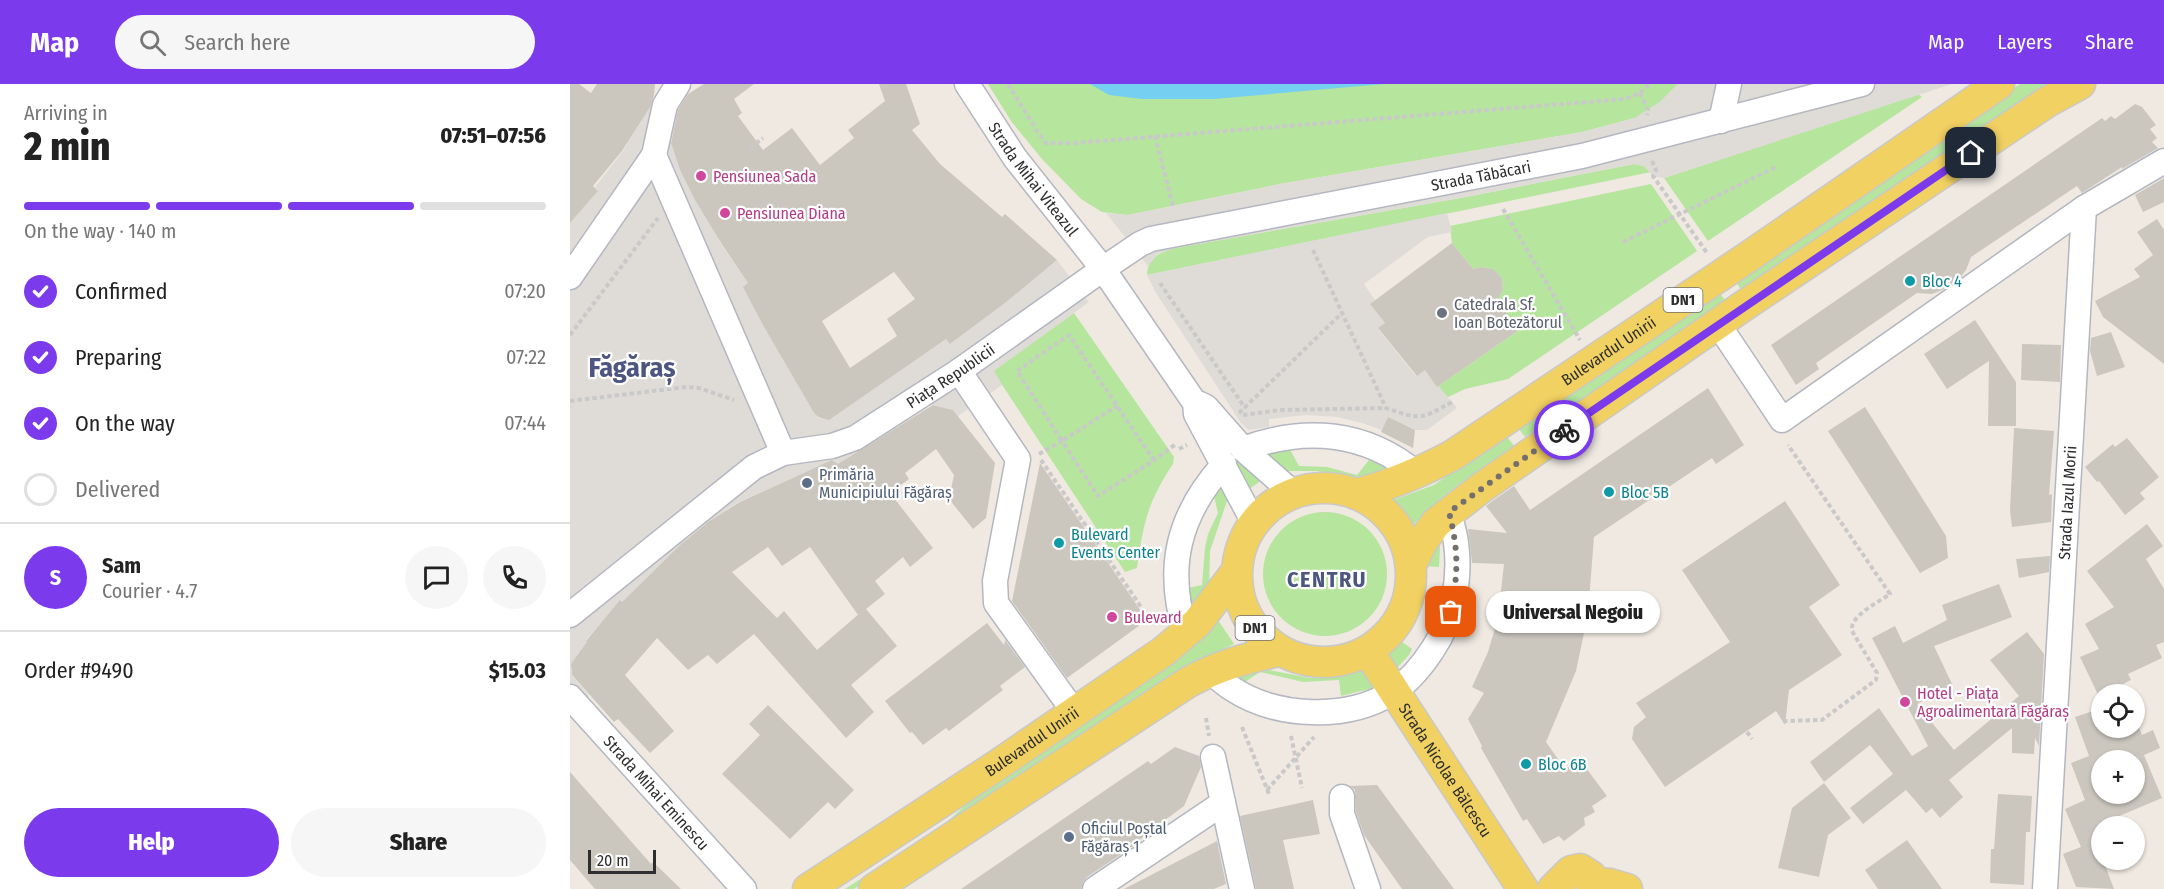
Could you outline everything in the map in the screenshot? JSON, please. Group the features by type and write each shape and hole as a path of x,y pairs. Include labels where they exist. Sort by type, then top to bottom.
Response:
{"main road":[{"name":"Bulevardul Unirii","path":"1356,494 1396,483 1453,455 1751,255 1999,84"},
{"name":"Bulevardul Unirii","path":"1411,565 1422,542 1436,523 1449,512 1718,324 2047,102 2080,84"},
{"name":"Bulevardul Unirii","path":"1333,488 1356,494 1377,505 1394,522 1406,542 1411,565 1411,590 1402,614 1388,635 1368,651 1347,660 1323,663 1300,660 1279,651 1252,625 1243,608 1238,591 1236,572 1239,555 1254,523 1278,501 1309,489 1333,488"},
{"name":"Bulevardul Unirii","path":"808,889 1157,657 1186,634 1210,608 1236,572"},
{"name":"DN1","path":"874,889 1209,670 1234,661 1279,651"},
{"name":"Strada Nicolae Bălcescu","path":"1368,651 1523,889"},
{"path":"1553,889 1575,869 1588,873 1592,886 1610,884 1626,889"}],"street":[{"path":"570,277 654,155 665,105 678,84"},
{"name":"Strada Mihai Viteazul","path":"967,84 1015,158 1103,269"},
{"path":"1721,121 1729,84"},
{"name":"Strada Tăbăcari","path":"1103,269 1151,239 1582,156 1862,84"},
{"path":"654,155 783,453"},
{"path":"1718,324 1782,420 2084,208 2164,161"},
{"name":"Strada Iazul Morii","path":"2045,889 2084,208"},
{"path":"1103,269 1195,403 1197,414 1254,523"},
{"name":"Piața Republicii","path":"570,615 736,479 762,462 783,453 843,443 855,438 959,371 1103,269"},
{"path":"959,371 1018,459 995,581 996,603 1075,713"},
{"path":"1195,403 1206,407 1243,449 1293,494"},
{"path":"1243,449 1265,441 1290,436 1344,438 1374,447 1398,459 1417,474"},
{"path":"1186,634 1178,605 1176,583 1179,543 1196,500 1224,464"},
{"path":"1209,670 1232,688 1259,701 1284,709 1310,712 1347,709 1370,703 1394,692 1420,669 1440,639 1451,612 1458,563 1449,512"},
{"name":"Strada Mihai Eminescu","path":"570,697 744,889"},
{"path":"1213,757 1242,889"},
{"path":"1342,797 1342,814 1368,889"},
{"path":"1095,889 1223,803"}],"path":[{"path":"1008,84 1036,131 1046,143 1075,143 1625,99 1640,93 1649,84"},
{"path":"1640,93 1648,110"},
{"path":"1155,136 1173,206"},
{"path":"750,148 763,138"},
{"path":"1623,242 1776,167"},
{"path":"1653,176 1707,253"},
{"path":"1503,209 1580,340"},
{"path":"570,335 660,216"},
{"path":"1313,250 1386,408"},
{"path":"1160,283 1245,408"},
{"path":"1342,313 1236,416 1280,410 1386,408 1412,417 1423,418 1452,402"},
{"path":"1153,461 1069,335 1017,371 1098,495 1153,461 1176,444"},
{"path":"570,401 686,387 699,388 734,400"},
{"path":"1117,406 1038,454 1152,623"},
{"path":"1783,721 1822,720 1876,680 1877,673 1851,626 1855,618 1890,594 1788,445"},
{"path":"1242,727 1268,792 1314,737"},
{"path":"1747,732 1752,739"},
{"path":"1291,736 1302,788"}],"green space":[{"path":"988,84 1678,84 1660,102 1635,118 1582,132 1280,184 1128,215 1102,212 1081,199 1042,159 1011,121"},
{"path":"2020,84 2050,84 1742,291 1733,278"},
{"path":"1918,94 1922,97 1708,241 1664,178"},
{"path":"1634,164 1644,166 1651,172 1147,275 1152,260 1165,251 1175,248 1466,197"},
{"path":"1651,184 1697,251 1508,379 1465,389 1448,397 1437,387 1519,330 1497,300 1503,290 1502,278 1489,268 1473,269 1452,243 1450,226"},
{"path":"1717,290 1726,301 1525,437 1517,426"},
{"path":"1074,313 1174,457 1173,464 1148,513 1137,568 1125,572 993,371"},
{"path":"1506,435 1514,446 1445,495 1409,530 1388,502 1434,485"},
{"path":"1289,448 1299,466 1327,467 1357,475 1369,460 1390,469 1366,477 1316,471 1286,471 1257,450"},
{"path":"1239,456 1263,479 1244,493 1230,464"},
{"path":"1223,477 1227,501 1210,551 1209,587 1189,613 1183,589 1202,585 1208,534 1218,513 1212,488"},
{"path":"1325,512 1349,516 1369,530 1383,550 1387,574 1383,598 1369,618 1349,632 1325,636 1301,632 1281,618 1267,598 1263,574 1267,550 1281,530 1301,516"},
{"path":"1437,540 1440,547 1439,567 1422,566 1415,604 1398,639 1412,649 1393,672 1387,653 1388,646 1402,624 1412,599 1416,567"},
{"path":"1218,620 1234,644 1191,664 854,889 845,889 946,823 982,790 1188,652 1204,638"},
{"path":"1354,669 1364,671 1377,687 1341,696 1339,680 1303,682 1260,672 1245,682 1229,676 1269,670 1310,678 1330,677"}],"shaded area":[{"path":"1678,84 1952,84 1664,178 1653,176 1644,166 1634,164 1466,197 1175,248 1158,254 1148,266 1106,213 1128,215 1280,184 1582,132 1635,118 1660,102"},
{"path":"654,98 672,105 670,139 680,170 723,247 748,283 764,327 818,418 829,419 946,339 950,344 1057,260 1089,302 994,371 1002,385 958,416 953,410 930,404 838,465 833,460 739,502 693,532 622,602 620,601 586,640 589,644 571,664 571,671 572,676 589,695 570,712 570,223 598,191 595,187 623,151"},
{"path":"1447,213 1452,232 1428,237 1364,284 1375,300 1370,304 1385,323 1378,329 1416,376 1425,370 1457,408 1427,430 1415,430 1388,417 1382,430 1337,417 1305,415 1269,419 1269,427 1249,430 1241,423 1156,293 1147,275"}],"water":[{"path":"1090,84 1384,84 1214,99 1142,99 1109,95"}],"building":[{"path":"570,84 579,84 591,93 597,84 655,84 650,107 622,151 593,186 598,191 570,223"},
{"path":"704,84 754,84 734,99 742,113 738,116 763,150 792,128 820,165 854,138 848,130 885,101 879,84 906,84 920,124 912,130 940,164 1002,217 1005,214 1057,260 950,344 946,339 829,420 818,417 743,287 748,283 695,200 680,170 671,143 678,110 688,94","holes":["894,272 915,299 887,319 897,336 850,368 822,321"]},
{"name":"Bloc 4","path":"2135,104 2142,107 2156,125 2150,129 2157,138 2152,142 2158,148 2122,169 2122,167 2082,193 2077,186 1971,257 1960,278 1932,294 1917,293 1816,363 1819,369 1796,385 1771,345 2102,118 2105,121 2111,116 2115,119"},
{"path":"2164,178 2164,202 2143,212 2135,195"},
{"path":"2157,219 2164,230 2164,364 2103,317 2095,301 2140,277 2134,269 2153,255 2137,232"},
{"name":"Catedrala Sf. Ioan Botezătorul","path":"1452,243 1473,269 1481,267 1493,269 1502,278 1503,290 1497,300 1519,330 1437,387 1425,370 1417,376 1378,328 1385,323 1370,304"},
{"path":"1975,320 2016,382 2016,426 1988,426 1989,361 1947,389 1924,354"},
{"path":"2111,332 2125,367 2097,376 2090,351 2091,338"},
{"path":"2022,344 2061,345 2060,382 2021,380"},
{"path":"1708,388 1744,445 1716,464 1712,458 1594,537 1588,614 1576,671 1546,742 1565,769 1580,760 1607,796 1592,806 1595,812 1584,818 1585,825 1564,841 1559,836 1543,844 1527,819 1523,821 1481,748 1468,719 1484,693 1472,687 1488,652 1498,618 1504,564 1472,563 1468,529 1507,533 1486,506 1491,502 1514,486 1530,510"},
{"path":"933,405 953,410 995,463 986,518 973,529 949,499 954,475 936,449 905,473 909,479 890,493 933,548 910,567 903,557 875,581 885,594 866,609 897,646 851,685 874,712 846,738 754,634 717,664 708,655 688,670 657,638 625,675 674,731 650,753 618,719 614,722 572,675 571,664 586,641 620,600 622,602 681,544 708,522 740,502 832,460 838,464","holes":["768,547 782,566 810,547 858,615 817,650 784,611 777,618 732,572"]},
{"path":"1865,407 1946,536 1948,558 1920,573 1828,431"},
{"path":"1388,417 1415,430 1413,448 1381,432"},
{"path":"2014,428 2054,431 2049,495 2052,494 2051,522 2012,527 2010,510"},
{"path":"2127,438 2159,477 2140,493 2145,499 2125,515 2085,467 2113,444 2115,447"},
{"name":"Bulevard Events Center","path":"1040,463 1147,620 1067,678 1012,601"},
{"path":"1785,501 1840,585 1809,607 1842,655 1789,690 1785,725 1776,711 1665,787 1632,739 1634,727 1646,717 1636,703 1730,642 1682,570"},
{"path":"2147,524 2163,546 2146,559 2164,589 2164,642 2156,645 2162,658 2128,674 2131,680 2123,684 2093,684 2080,657 2099,649 2085,624 2114,607 2087,571"},
{"path":"2050,556 2049,572 2019,578 2016,559"},
{"path":"1999,584 2012,617 1934,646 1953,686 1917,704 1954,750 2019,696 1990,660 2027,632 2044,654 2039,746 2035,738 2034,754 2012,753 2012,728 1949,780 1963,797 1940,818 1932,808 1926,813 1906,790 1863,824 1850,808 1893,774 1870,745 1824,782 1810,762 1879,708 1912,756 1928,746 1872,638 1895,626 1903,643 1947,620 1942,605"},
{"path":"987,623 1004,645 1005,640 1025,667 1000,686 1003,690 949,731 946,728 923,745 912,732 910,733 885,701"},
{"path":"768,705 854,790 835,809 828,802 790,839 722,774 760,735 749,724"},
{"path":"2091,712 2091,738 2145,738 2145,734 2153,730 2160,748 2145,755 2145,750 2091,750 2091,804 2145,804 2145,757 2162,798 2119,816 2091,816 2091,870 2107,870 2114,889 2076,887 2063,854 2081,847 2065,809 2085,800 2071,763 2089,756 2075,717"},
{"path":"1175,747 1199,756 1201,767 1184,806 1135,845 1087,877 1081,889 961,889 1148,761 1151,764"},
{"path":"570,772 651,864 653,862 681,889 595,889 570,860"},
{"path":"1824,783 1851,818 1828,835 1819,877 1778,868 1792,808"},
{"path":"1377,785 1454,889 1402,889 1364,835 1356,812 1355,790 1350,786"},
{"path":"1998,794 2032,796 2030,832 2026,832 2024,885 1990,883 1991,849 1994,849"},
{"path":"1313,800 1320,834 1283,840 1294,889 1256,889 1240,816"},
{"path":"1907,840 1942,889 1878,889 1865,870"},
{"path":"1217,841 1226,884 1214,889 1124,889"}],"way so far":[{"path":"1451,612 1458,563 1449,512 1564,430"}],"place":[{"name":"Pensiunea Sada","path":"701,176"},
{"name":"Pensiunea Diana","path":"725,213"},
{"name":"Bloc 4","path":"1910,281"},
{"name":"Catedrala Sf. Ioan Botezătorul","path":"1442,313"},
{"name":"Primăria Municipiului Făgăraș","path":"807,483"},
{"name":"Bloc 5B","path":"1609,492"},
{"name":"Bulevard Events Center","path":"1059,543"},
{"name":"Universal Negoiu","path":"1451,612"},
{"name":"Bulevard","path":"1112,617"},
{"name":"Hotel - Piața Agroalimentară Făgăraș","path":"1905,702"},
{"name":"Bloc 6B","path":"1526,764"},
{"name":"Oficiul Poștal Făgăraș 1","path":"1069,837"}],"district":[{"name":"Făgăraș","path":"632,367"},
{"name":"CENTRU","path":"1327,579"}],"route":[{"path":"1564,430 1971,153"}]}
